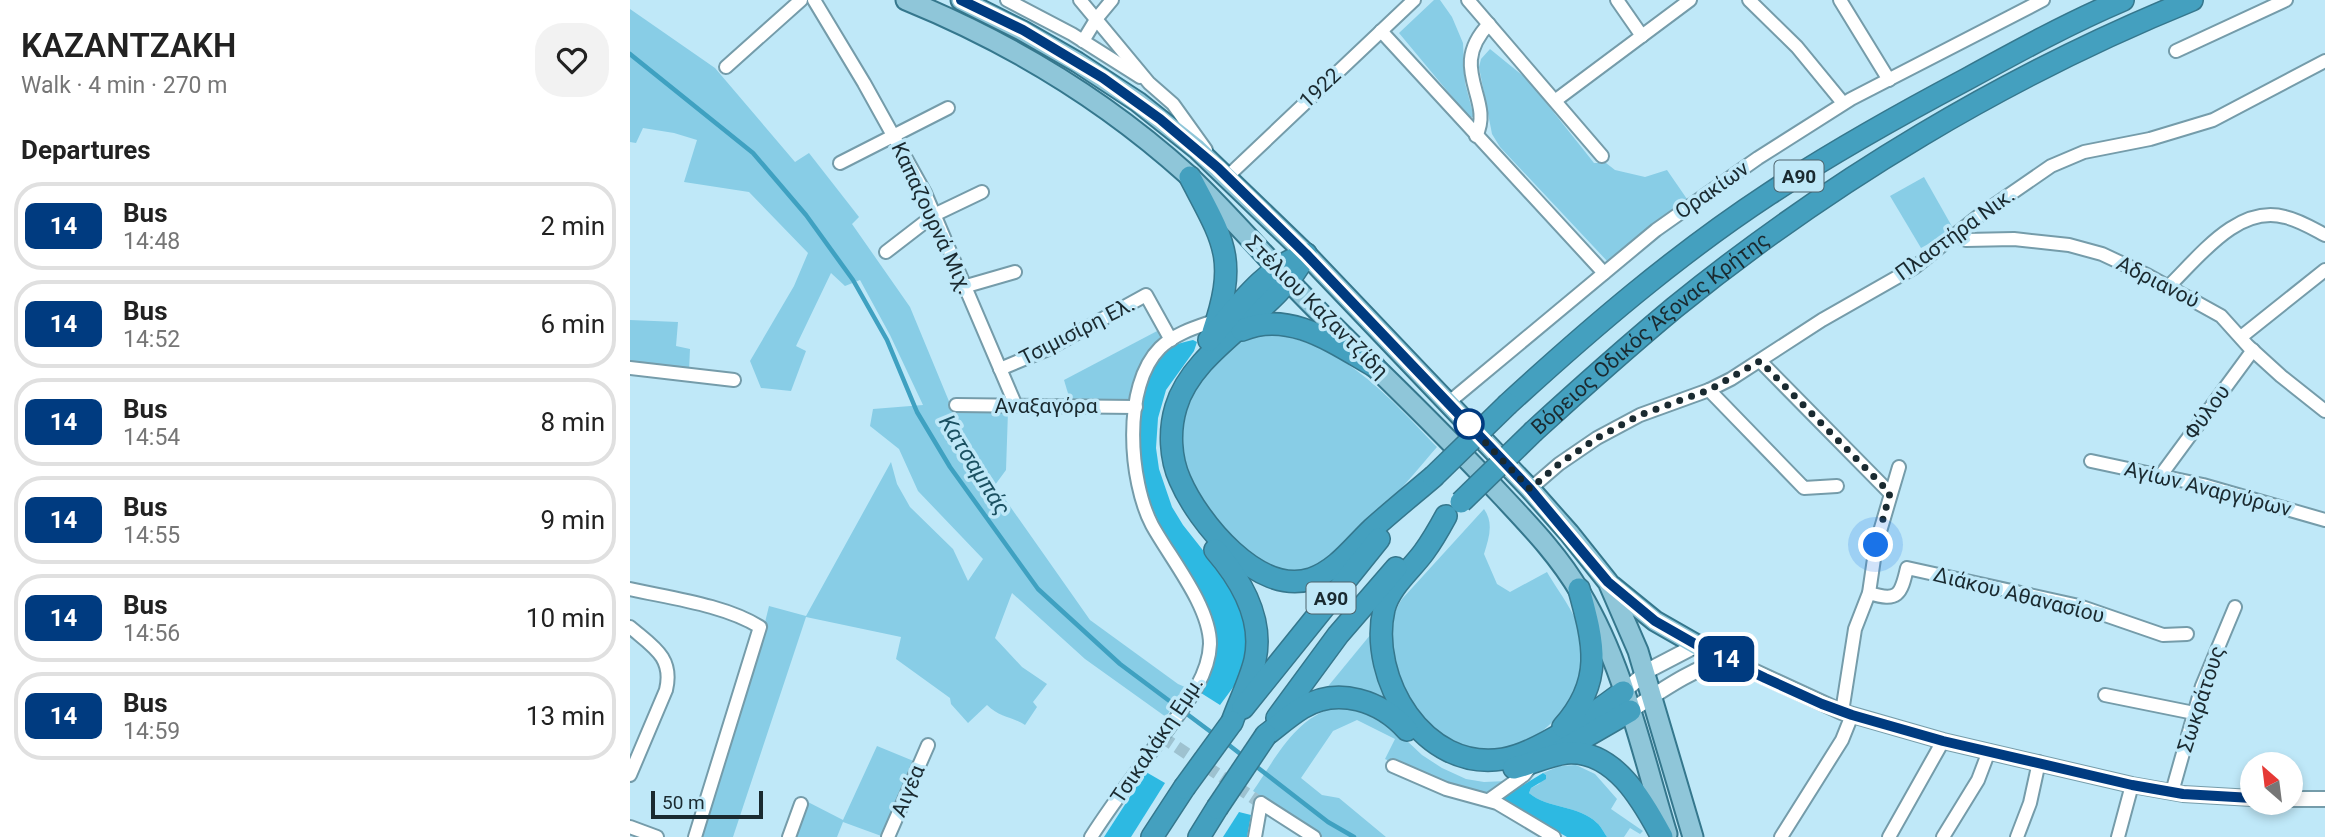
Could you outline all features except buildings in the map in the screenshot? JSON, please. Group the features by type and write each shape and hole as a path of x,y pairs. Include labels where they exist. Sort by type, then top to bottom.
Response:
{"highway":[{"name":"Βόρειος Οδικός Άξονας Κρήτης","path":"1152,837 1232,722 1370,549 1433,477 1570,347 1668,268 1768,195 1882,124 2033,43 2123,0"},
{"name":"Βόρειος Οδικός Άξονας Κρήτης","path":"1199,837 1299,685 1360,608 1411,551 1534,431 1675,307 1855,177 1904,147 2033,75 2102,40 2192,0"},
{"path":"1190,177 1220,237 1226,257 1220,331 1202,363 1186,384 1176,405 1172,427 1172,452 1179,479 1199,515 1221,541 1248,564 1272,576 1301,581 1319,576 1339,563 1375,527 1433,477"},
{"path":"1232,722 1251,670 1257,635 1248,600 1238,578 1184,512 1170,481 1163,452 1164,421 1170,398 1184,371 1261,282 1284,275 1306,254"},
{"path":"1220,331 1287,325 1320,336 1374,366"},
{"path":"1454,509 1391,592 1385,605 1385,670 1391,688 1405,710 1440,747 1457,755 1481,760 1507,759 1523,753 1584,754 1612,769 1633,788 1665,837"},
{"path":"1545,752 1576,710 1592,673 1593,644 1578,589"},
{"path":"1266,734 1304,706 1328,698 1347,698 1383,708 1422,744 1451,763 1489,771 1545,752 1627,701"}],"main road":[{"name":"Στέλιου Καζαντζίδη","path":"906,0 952,19 1024,56 1124,123 1190,177 1374,366 1447,436 1549,547 1578,589 1599,628 1627,701 1665,837"},
{"name":"Στέλιου Καζαντζίδη","path":"961,0 1023,30 1103,78 1160,119 1222,172 1306,254 1530,489 1608,582 1653,696 1693,837"},
{"path":"1608,582 1655,621 1697,645"}],"street":[{"path":"726,67 801,0"},
{"name":"Καπαζουρνά Μιχ.","path":"814,0 894,136 934,215 1016,406"},
{"path":"1007,0 1083,41 1149,83 1173,104 1222,172"},
{"path":"1080,0 1149,83"},
{"path":"1083,41 1112,0"},
{"name":"1922","path":"1222,172 1414,0"},
{"path":"1468,0 1602,156"},
{"path":"1617,0 1642,36"},
{"path":"1556,100 1690,0"},
{"path":"1749,0 1797,47 1843,103"},
{"name":"Ορακίων","path":"1448,402 1694,202 1843,103 2043,0"},
{"path":"2176,51 2286,0"},
{"path":"1843,1 1889,80"},
{"path":"1476,136 1481,118 1470,74 1470,60 1476,41 1489,24"},
{"path":"1381,31 1604,273"},
{"name":"Πλαστήρα Νικ.","path":"1530,489 1576,451 1608,431 1640,415 1709,390 1760,361 1822,320 1915,267 2027,181 2064,160 2084,152 2150,139 2213,120 2325,61"},
{"path":"840,163 948,108"},
{"path":"886,252 934,215 982,192"},
{"path":"2169,286 2226,232 2252,217 2267,214 2283,216 2325,234"},
{"name":"Αδριανού","path":"1955,235 1966,240 2014,239 2069,245 2102,254 2216,312 2253,350 2306,398 2325,411"},
{"path":"2241,337 2325,270"},
{"path":"964,287 1015,272"},
{"name":"Τσιμισίρη Ελ.","path":"1000,369 1048,349 1146,296 1171,340"},
{"name":"Τσικαλάκη Εμμ.","path":"1091,837 1194,691 1207,659 1210,643 1197,600 1166,551 1143,504 1134,462 1136,407 1146,367 1158,350 1171,340 1220,331"},
{"name":"Φύλου","path":"2161,475 2253,350"},
{"path":"1760,361 1890,493"},
{"path":"630,368 734,380"},
{"path":"1709,390 1804,488 1837,486"},
{"name":"Αναξαγόρα","path":"956,405 1136,407"},
{"name":"Αγίων Αναργύρων","path":"2091,461 2161,475 2325,520"},
{"path":"1781,837 1838,747 1847,714 1855,629 1868,593 1876,545 1899,467"},
{"name":"Διάκου Αθανασίου","path":"1868,593 1886,598 1895,596 1903,587 1907,568 2079,606 2163,635 2187,634"},
{"path":"630,589 707,607 746,619 760,627 695,837"},
{"name":"Σωκράτους","path":"2172,792 2193,713 2235,607"},
{"path":"630,627 662,656 669,676 666,690 630,775"},
{"path":"1627,701 1645,673 1697,645 1847,714 1943,741 2132,785 2172,792 2240,797"},
{"path":"1627,701 1653,696 1707,665 1727,659"},
{"path":"2105,695 2193,713"},
{"path":"1889,837 1943,741"},
{"name":"Αιγέα","path":"888,837 928,745"},
{"path":"1943,837 1978,780 1989,751"},
{"path":"1489,800 1524,775 1545,752"},
{"path":"2017,837 2033,792 2039,762"},
{"path":"1393,766 1446,789 1489,800 1554,837"},
{"path":"2118,837 2132,785"},
{"path":"2303,799 2325,799"},
{"path":"1255,837 1261,803 1314,837"},
{"path":"789,837 801,804"},
{"path":"630,827 657,837"}],"shaded area":[{"path":"1434,0 1440,0 1452,17 1463,43 1465,83 1474,117 1469,117 1399,33"},
{"path":"630,9 715,68 795,162 809,153 859,217 852,224 910,307 953,411 1008,411 1006,470 995,485 1090,620 1185,687 1166,717 1085,659 1012,593 995,638 1022,667 1047,684 1033,702 1037,707 1025,725 987,705 968,723 951,704 950,698 896,659 901,637 806,617 733,837 701,837 756,659 769,606 806,616 891,462 897,484 910,507 953,549 968,581 983,559 918,491 899,449 870,426 873,409 923,405 860,280 845,286 831,273 796,346 806,351 791,391 761,388 750,361 794,286 808,253 749,192 684,182 697,140 643,128 636,143 630,142"},
{"path":"1490,49 1528,80 1594,163 1606,163 1615,170 1645,177 1667,170 1687,199 1608,262 1500,147 1492,134 1479,67 1481,59"},
{"path":"1924,177 1954,230 1921,248 1890,196"},
{"path":"630,320 678,322 676,346 690,349 689,371 648,367 647,363 630,361"},
{"path":"1159,330 1162,340 1131,401 1070,400 1064,380"},
{"path":"1268,333 1319,348 1341,360 1382,391 1437,447 1395,496 1343,548 1311,568 1295,571 1278,569 1263,562 1247,552 1220,527 1195,492 1181,446 1181,429 1190,397 1209,368 1237,343"},
{"path":"1193,340 1197,342 1194,351 1166,390 1158,418 1156,448 1159,469 1172,507 1232,587 1247,625 1250,648 1240,678 1220,705 1201,693 1216,652 1210,621 1154,511 1146,491 1139,449 1142,398 1151,366 1156,358 1171,347"},
{"path":"1484,509 1490,525 1484,554 1497,584 1510,592 1547,572 1578,624 1583,643 1583,664 1577,685 1567,703 1554,720 1538,734 1499,752 1475,754 1436,733 1423,721 1393,666 1390,636 1393,617 1402,599"},
{"path":"1371,634 1375,635 1391,704 1325,690"},
{"path":"1335,707 1352,708 1387,722 1422,755 1466,779 1484,782 1507,781 1489,793 1480,794 1437,782 1385,759 1395,739 1357,720 1333,731 1301,778 1322,795 1339,798 1386,837 1322,837 1253,791 1297,730 1321,713"},
{"path":"877,746 916,762 884,837 843,822 837,837 793,837 806,801 843,820"},
{"path":"1576,765 1595,774 1617,799 1611,809 1643,831 1640,834 1630,828 1624,837 1607,837 1590,817 1545,802 1529,793 1546,775 1543,773 1560,766"},
{"path":"1146,772 1165,783 1131,837 1104,837"},
{"path":"1543,773 1546,779 1531,788 1529,793 1545,802 1590,817 1607,837 1567,837 1500,799"},
{"path":"1239,812 1251,815 1247,837 1223,837"}],"waterway":[{"name":"Κατσαμπάς","path":"630,54 753,153 806,215 853,280 887,340 917,412 950,467 1038,589 1120,664 1215,735"},
{"name":"Κατσαμπάς","path":"1225,742 1243,756"},
{"name":"Κατσαμπάς","path":"1253,764 1328,822 1354,837"}],"tunnel":[{"path":"1162,737 1261,803"}],"bus line":[{"name":"14","path":"961,0 1023,30 1103,78 1160,119 1218,168 1306,254 1530,489 1608,582 1655,621 1765,678 1852,715 1943,741 2132,785 2183,794 2240,797"}],"route":[{"path":"1469,424 1464,420 1530,489 1576,451 1619,425 1709,390 1760,361 1890,493 1876,545"}]}
